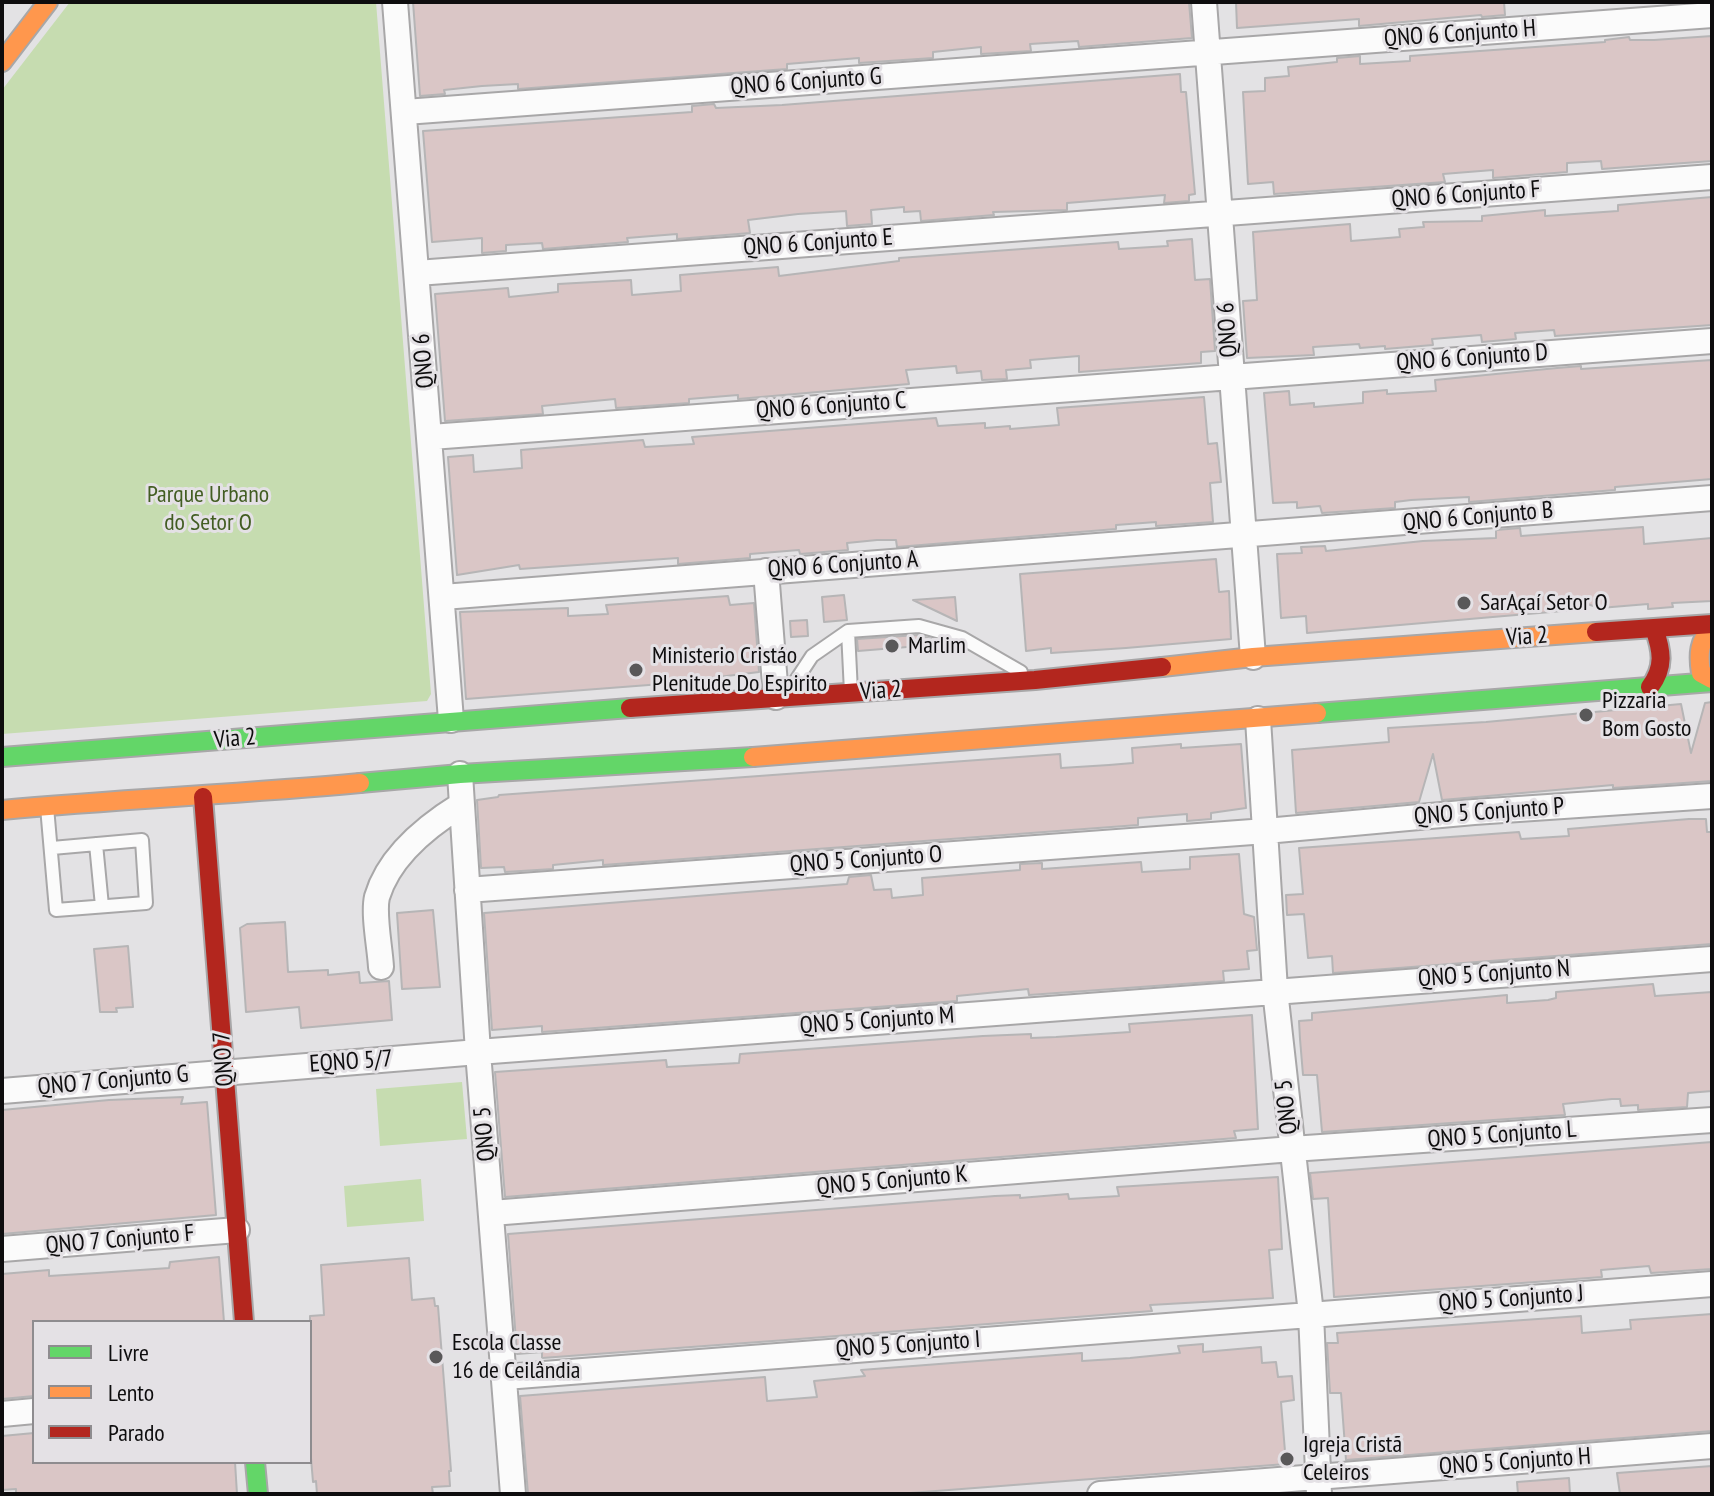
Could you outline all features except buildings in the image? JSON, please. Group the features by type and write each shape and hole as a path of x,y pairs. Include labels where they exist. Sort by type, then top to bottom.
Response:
{"main road":[{"path":"2,62 48,2"},
{"path":"1712,626 1703,637 1697,653 1701,673 1712,681"},
{"name":"Via 2","path":"2,757 451,720 1035,680 1253,657 1712,626"},
{"path":"1650,687 1664,656 1654,628"},
{"path":"2,810 203,797 460,774 813,753 862,741 1258,719 1712,681"},
{"path":"856,714 857,693"},
{"path":"811,697 823,720 820,743 813,753"},
{"path":"99,750 88,760 86,781 104,801"},
{"name":"QNO 7","path":"203,797 244,1320"},
{"path":"255,1464 258,1494"}],"street":[{"name":"QNO 6","path":"395,2 451,720"},
{"name":"QNO 6","path":"1204,2 1253,657"},
{"name":"QNO 6 Conjunto H","path":"1207,52 1712,15"},
{"name":"QNO 6 Conjunto G","path":"405,112 1207,52"},
{"name":"QNO 6 Conjunto F","path":"1219,213 1712,177"},
{"name":"QNO 6 Conjunto E","path":"417,273 1219,213"},
{"name":"QNO 6 Conjunto D","path":"1232,376 1712,341"},
{"name":"QNO 6 Conjunto C","path":"431,437 1232,376"},
{"name":"QNO 6 Conjunto B","path":"1244,535 1712,498"},
{"name":"QNO 6 Conjunto A","path":"443,597 1244,535"},
{"path":"766,571 781,697"},
{"name":"QNO 5","path":"1258,719 1275,990 1311,1314 1318,1486"},
{"name":"QNO 5","path":"460,774 478,1052 513,1494"},
{"name":"QNO 5 Conjunto P","path":"1266,831 1474,812 1712,796"},
{"path":"381,967 376,899 390,867 435,821 461,805"},
{"name":"QNO 5 Conjunto O","path":"467,890 1266,831"},
{"name":"QNO 5 Conjunto N","path":"1275,990 1712,959"},
{"name":"QNO 5 Conjunto M","path":"478,1052 1275,990"},
{"name":"EQNO 5/7","path":"225,1071 478,1052"},
{"name":"QNO 7 Conjunto G","path":"2,1091 225,1071"},
{"name":"QNO 5 Conjunto L","path":"1292,1149 1712,1120"},
{"name":"QNO 5 Conjunto K","path":"492,1213 1292,1149"},
{"name":"QNO 7 Conjunto F","path":"2,1249 237,1230"},
{"name":"QNO 5 Conjunto J","path":"1311,1314 1712,1284"},
{"name":"QNO 5 Conjunto I","path":"505,1377 1311,1314"},
{"path":"2,1414 32,1411"},
{"name":"QNO 5 Conjunto H","path":"1100,1494 1318,1486 1712,1446"}],"lane":[{"path":"781,697 812,656 848,631 919,626 962,638 1035,680"},
{"path":"848,631 857,693"},
{"path":"47,806 56,910 146,903 142,840 52,848"},
{"path":"96,844 102,906"}],"green space":[{"name":"Parque Urbano do Setor O","path":"70,2 376,2 431,694 427,701 2,734 2,90"},
{"path":"462,1082 467,1139 380,1146 376,1089"},
{"path":"421,1179 424,1221 347,1227 344,1186"}],"traffic: fast":[{"path":"1317,713 1712,682"},
{"path":"2,757 630,708"},
{"path":"360,783 753,757"},
{"path":"255,1464 258,1494"}],"traffic: slow":[{"path":"2,62 48,2"},
{"path":"1712,627 1700,648 1701,673 1712,679"},
{"path":"1162,667 1253,657 1596,632"},
{"path":"753,757 1317,713"},
{"path":"2,810 360,783"}],"traffic: jam":[{"path":"1596,632 1712,624"},
{"path":"1650,687 1661,659 1654,628"},
{"path":"630,708 1035,680 1162,667"},
{"path":"203,797 244,1320"}],"place":[{"name":"SarAçaí Setor O","path":"1464,603"},
{"name":"Marlim","path":"892,646"},
{"name":"Ministerio Cristáo Plenitude Do Espirito","path":"636,670"},
{"name":"Pizzaria Bom Gosto","path":"1586,715"},
{"name":"Escola Classe 16 de Ceilândia","path":"436,1357"},
{"name":"Igreja Cristã Celeiros","path":"1287,1459"}]}
